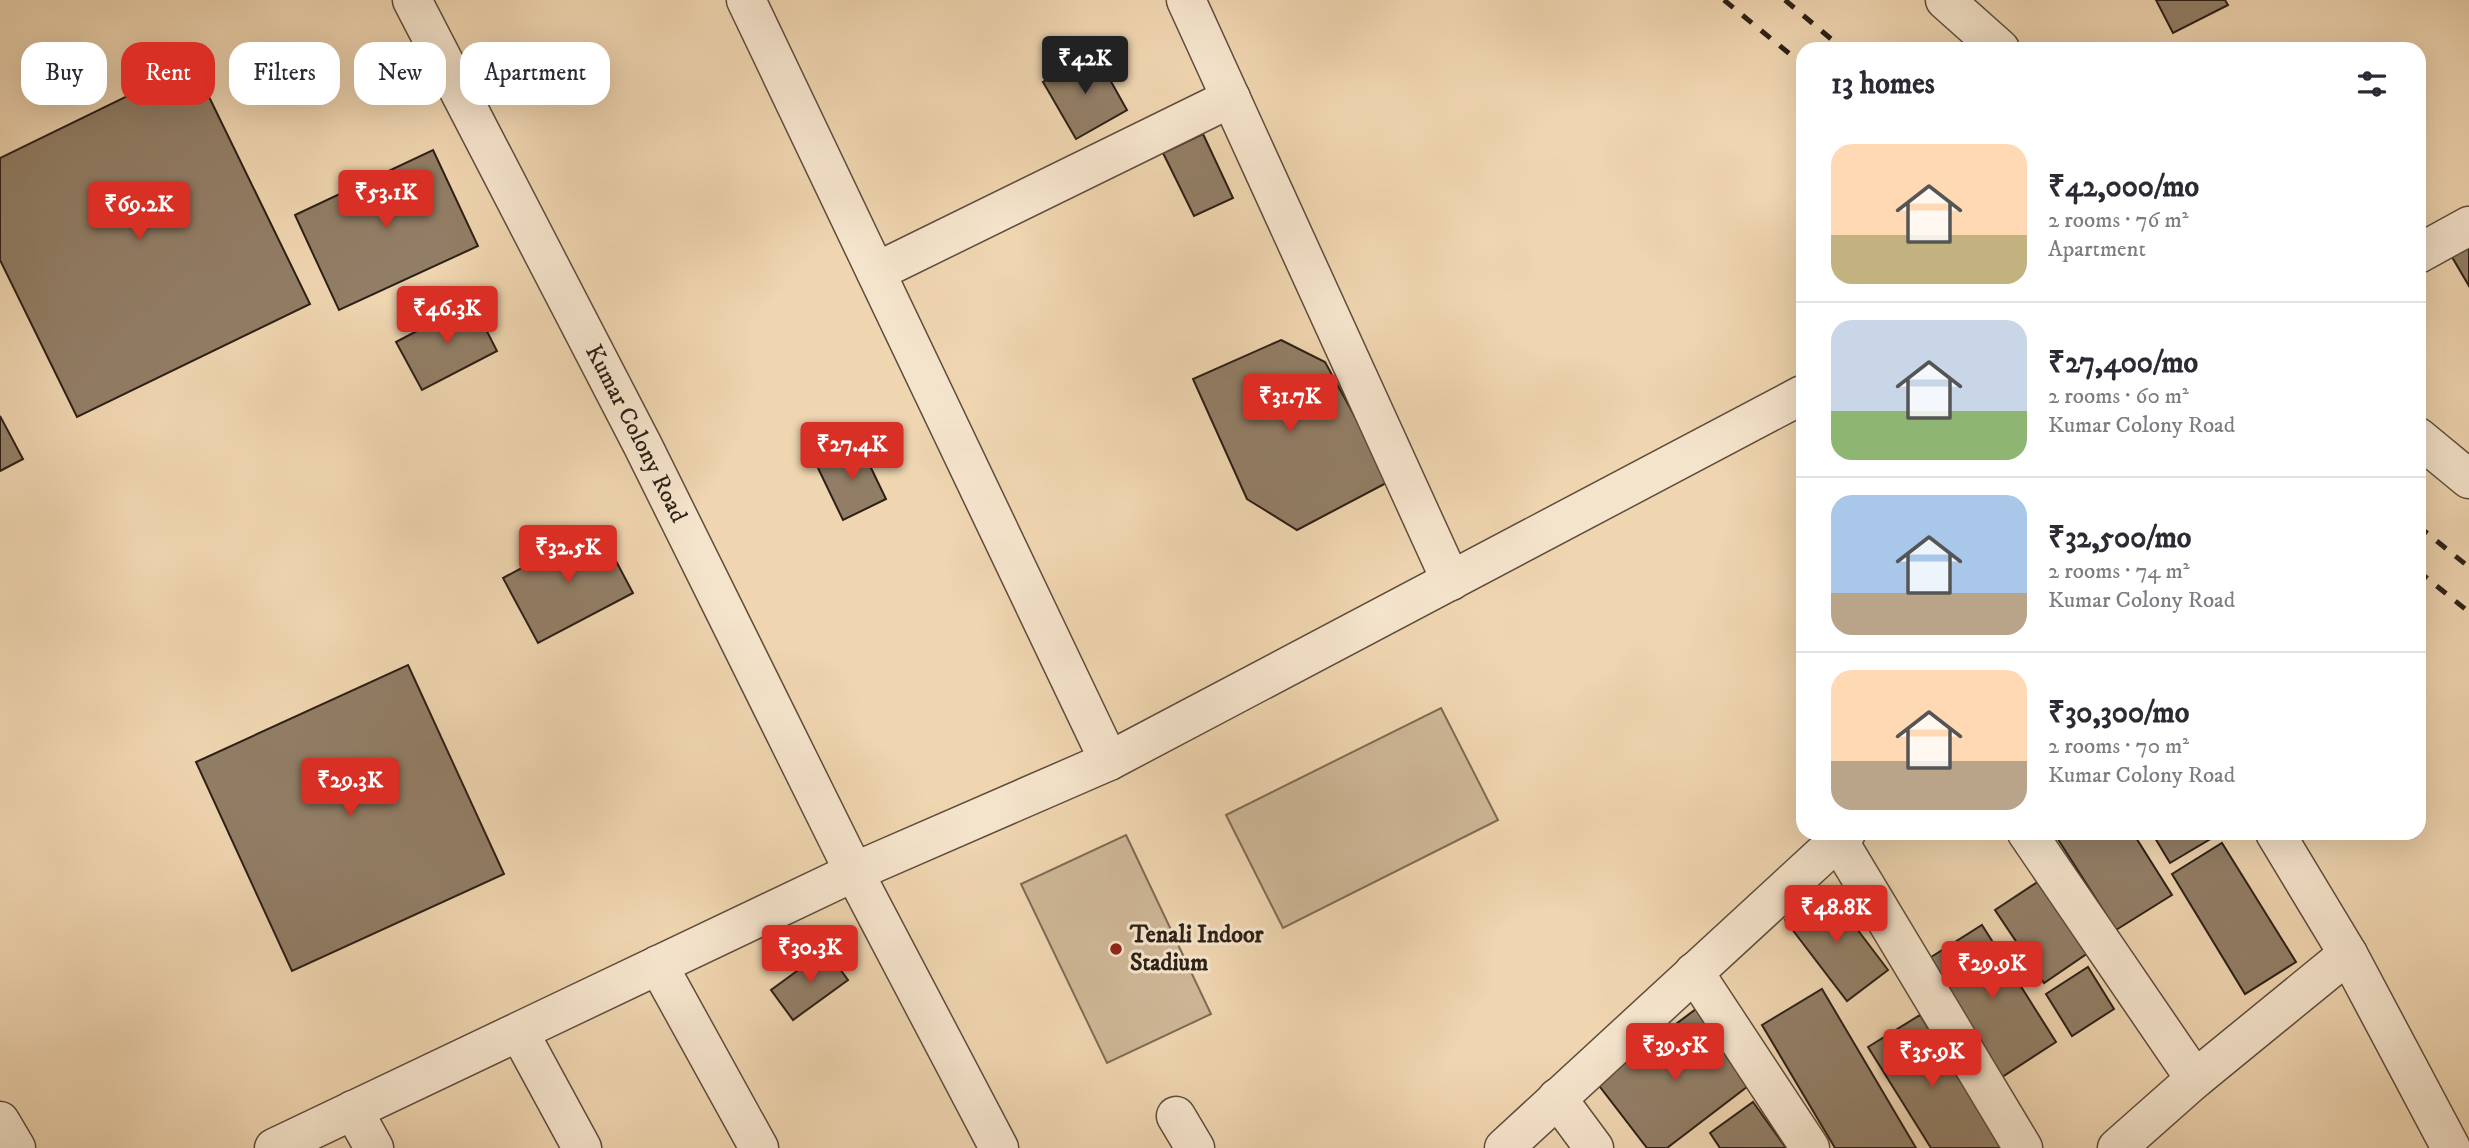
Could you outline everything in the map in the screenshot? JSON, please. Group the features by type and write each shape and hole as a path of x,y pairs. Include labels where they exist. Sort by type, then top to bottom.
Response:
{"street":[{"name":"Kumar Colony Road","path":"412,0 643,446 854,872 999,1148"},
{"path":"746,0 1109,761"},
{"path":"1186,0 1451,581"},
{"path":"1945,0 1992,42"},
{"path":"876,272 1231,98"},
{"path":"2426,250 2469,226"},
{"path":"274,1148 854,872 1109,761 1796,398"},
{"path":"2426,444 2469,479"},
{"path":"1504,1148 1839,840"},
{"path":"1844,840 2023,1148"},
{"path":"2032,840 2195,1079"},
{"path":"2279,840 2348,954 2452,1148"},
{"path":"2117,1148 2195,1079 2348,954"},
{"path":"659,965 759,1148"},
{"path":"1694,972 1810,1148"},
{"path":"519,1032 582,1148"},
{"path":"1558,1098 1594,1148"},
{"path":"353,1110 374,1148"},
{"path":"0,1121 16,1148"}],"shaded area":[{"path":"1441,708 1498,820 1283,928 1226,815"},
{"name":"Tenali Indoor Stadium","path":"1126,835 1211,1014 1107,1063 1021,884"}],"building":[{"path":"2156,0 2225,0 2228,5 2173,33"},
{"path":"1095,53 1127,110 1076,139 1043,82"},
{"path":"121,99 121,105 213,105 310,304 77,417 0,260 0,158"},
{"path":"1203,134 1233,198 1194,216 1163,153"},
{"path":"433,150 478,246 339,310 295,215"},
{"path":"2469,247 2469,286 2452,257"},
{"path":"472,302 497,351 422,390 396,342"},
{"path":"1281,340 1325,362 1390,481 1297,530 1247,499 1193,379"},
{"path":"0,416 23,459 0,471"},
{"path":"860,445 886,499 843,520 817,466"},
{"path":"598,527 633,593 538,643 503,578"},
{"path":"408,665 504,874 292,971 196,762"},
{"path":"2058,840 2137,840 2172,895 2116,930"},
{"path":"2156,840 2209,840 2170,863"},
{"path":"2222,843 2296,962 2245,994 2172,874"},
{"path":"2039,881 2088,953 2044,983 1995,910"},
{"path":"1826,888 1888,970 1847,1001 1785,920"},
{"path":"1982,925 2056,1042 2002,1077 1928,959"},
{"path":"826,950 848,980 793,1020 771,990"},
{"path":"2088,967 2114,1009 2072,1036 2046,994"},
{"path":"1822,989 1916,1148 1835,1148 1762,1025"},
{"path":"1696,1009 1752,1083 1667,1148 1647,1148 1597,1083"},
{"path":"1920,1015 2002,1148 1931,1148 1868,1047"},
{"path":"1753,1102 1786,1148 1720,1148 1710,1133"}],"railway":[{"path":"1724,0 1796,59"},
{"path":"1785,0 1835,42"},
{"path":"2426,532 2469,567"},
{"path":"2426,577 2469,612"}],"place":[{"name":"Tenali Indoor Stadium","path":"1116,949"}]}
